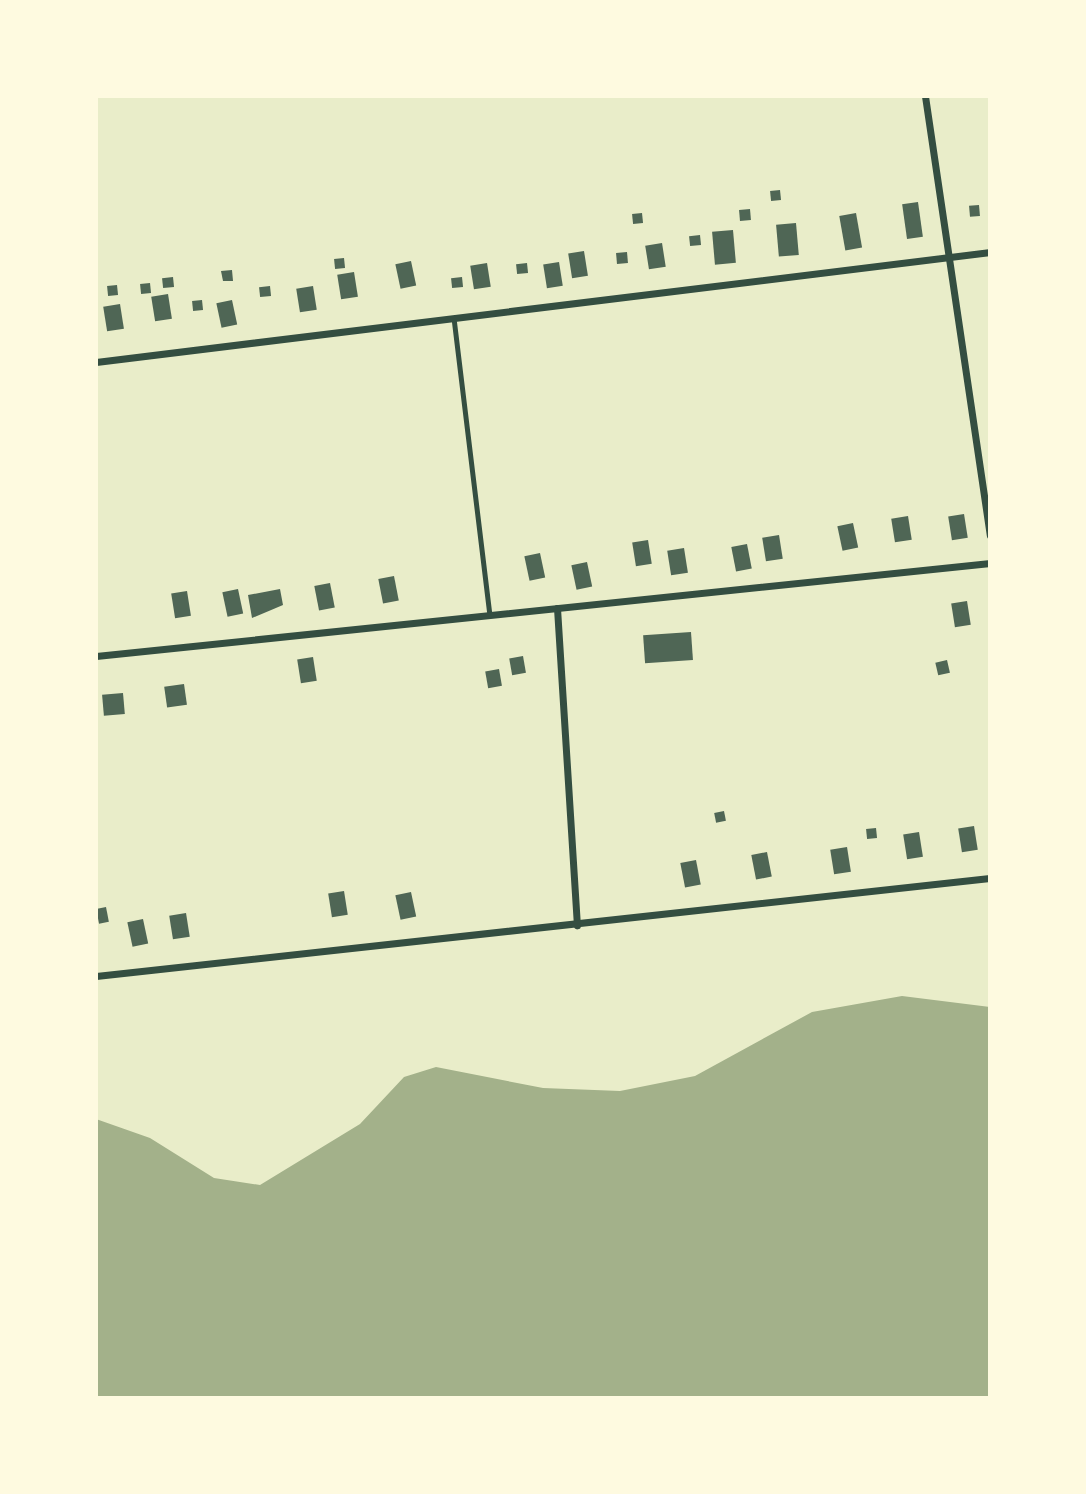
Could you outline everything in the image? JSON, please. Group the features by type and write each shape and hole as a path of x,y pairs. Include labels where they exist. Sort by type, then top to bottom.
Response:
{"street":[{"path":"925,96 951,257 990,535"},
{"path":"96,362 990,252"},
{"path":"96,656 990,562"},
{"path":"557,608 577,925"},
{"path":"96,976 990,878"}],"lane":[{"path":"454,318 490,615"}],"shaded area":[{"path":"902,996 990,1007 990,1398 96,1398 96,1119 150,1138 214,1178 260,1185 360,1124 404,1077 436,1067 543,1088 620,1091 695,1076 812,1012"}],"building":[{"path":"780,190 781,200 771,201 770,191"},
{"path":"918,202 923,237 907,239 902,204"},
{"path":"979,205 980,216 970,217 969,206"},
{"path":"750,209 751,220 740,221 739,210"},
{"path":"642,213 643,223 633,224 632,214"},
{"path":"856,213 862,247 845,250 839,216"},
{"path":"796,223 799,255 779,257 776,225"},
{"path":"733,230 736,263 715,265 712,232"},
{"path":"700,235 701,245 690,246 689,236"},
{"path":"662,243 666,267 649,269 645,246"},
{"path":"584,251 588,276 572,278 568,254"},
{"path":"627,252 628,263 617,264 616,253"},
{"path":"344,258 345,268 335,269 334,259"},
{"path":"411,261 416,285 401,289 395,264"},
{"path":"559,262 563,286 547,288 543,265"},
{"path":"487,263 491,287 474,289 470,266"},
{"path":"527,263 528,273 517,274 516,264"},
{"path":"232,270 233,281 223,281 221,271"},
{"path":"354,272 358,297 341,299 337,275"},
{"path":"173,277 174,287 163,288 162,278"},
{"path":"462,277 463,287 452,288 451,278"},
{"path":"150,283 151,293 141,294 140,284"},
{"path":"117,285 118,295 108,296 107,286"},
{"path":"270,286 271,296 260,297 259,287"},
{"path":"313,286 317,310 300,312 296,289"},
{"path":"168,294 172,319 155,321 151,297"},
{"path":"202,300 203,310 193,311 192,301"},
{"path":"232,300 237,324 222,328 216,303"},
{"path":"120,304 124,329 107,331 103,307"},
{"path":"964,514 968,538 952,540 948,517"},
{"path":"908,516 912,540 895,542 891,519"},
{"path":"853,523 858,547 843,551 837,526"},
{"path":"779,535 783,559 766,561 762,538"},
{"path":"648,540 652,564 636,566 632,543"},
{"path":"747,544 752,569 736,572 731,547"},
{"path":"684,548 688,573 671,575 667,551"},
{"path":"540,553 545,577 530,581 524,556"},
{"path":"587,562 592,586 577,590 571,565"},
{"path":"394,576 399,601 383,604 378,579"},
{"path":"330,583 335,608 319,611 314,586"},
{"path":"238,589 243,613 228,617 222,592"},
{"path":"280,589 283,605 252,618 248,595"},
{"path":"187,591 191,616 175,618 171,594"},
{"path":"967,601 971,625 955,627 951,604"},
{"path":"691,632 693,660 645,663 643,635"},
{"path":"523,656 526,673 512,675 509,658"},
{"path":"313,657 317,681 301,683 297,660"},
{"path":"947,660 950,673 938,675 935,663"},
{"path":"499,669 502,686 488,688 485,671"},
{"path":"184,684 187,705 167,708 164,687"},
{"path":"123,693 125,714 104,716 102,695"},
{"path":"724,811 726,821 716,823 714,813"},
{"path":"974,826 978,850 962,852 958,829"},
{"path":"876,828 877,838 867,839 866,829"},
{"path":"919,832 923,857 907,859 903,835"},
{"path":"847,847 851,872 834,874 830,850"},
{"path":"767,852 772,877 756,880 751,855"},
{"path":"696,860 701,885 685,888 680,863"},
{"path":"344,891 348,915 332,917 328,894"},
{"path":"411,892 416,916 401,920 395,895"},
{"path":"106,907 109,922 99,924 96,909"},
{"path":"186,913 190,937 173,939 169,916"},
{"path":"143,919 148,943 133,947 127,922"}]}
